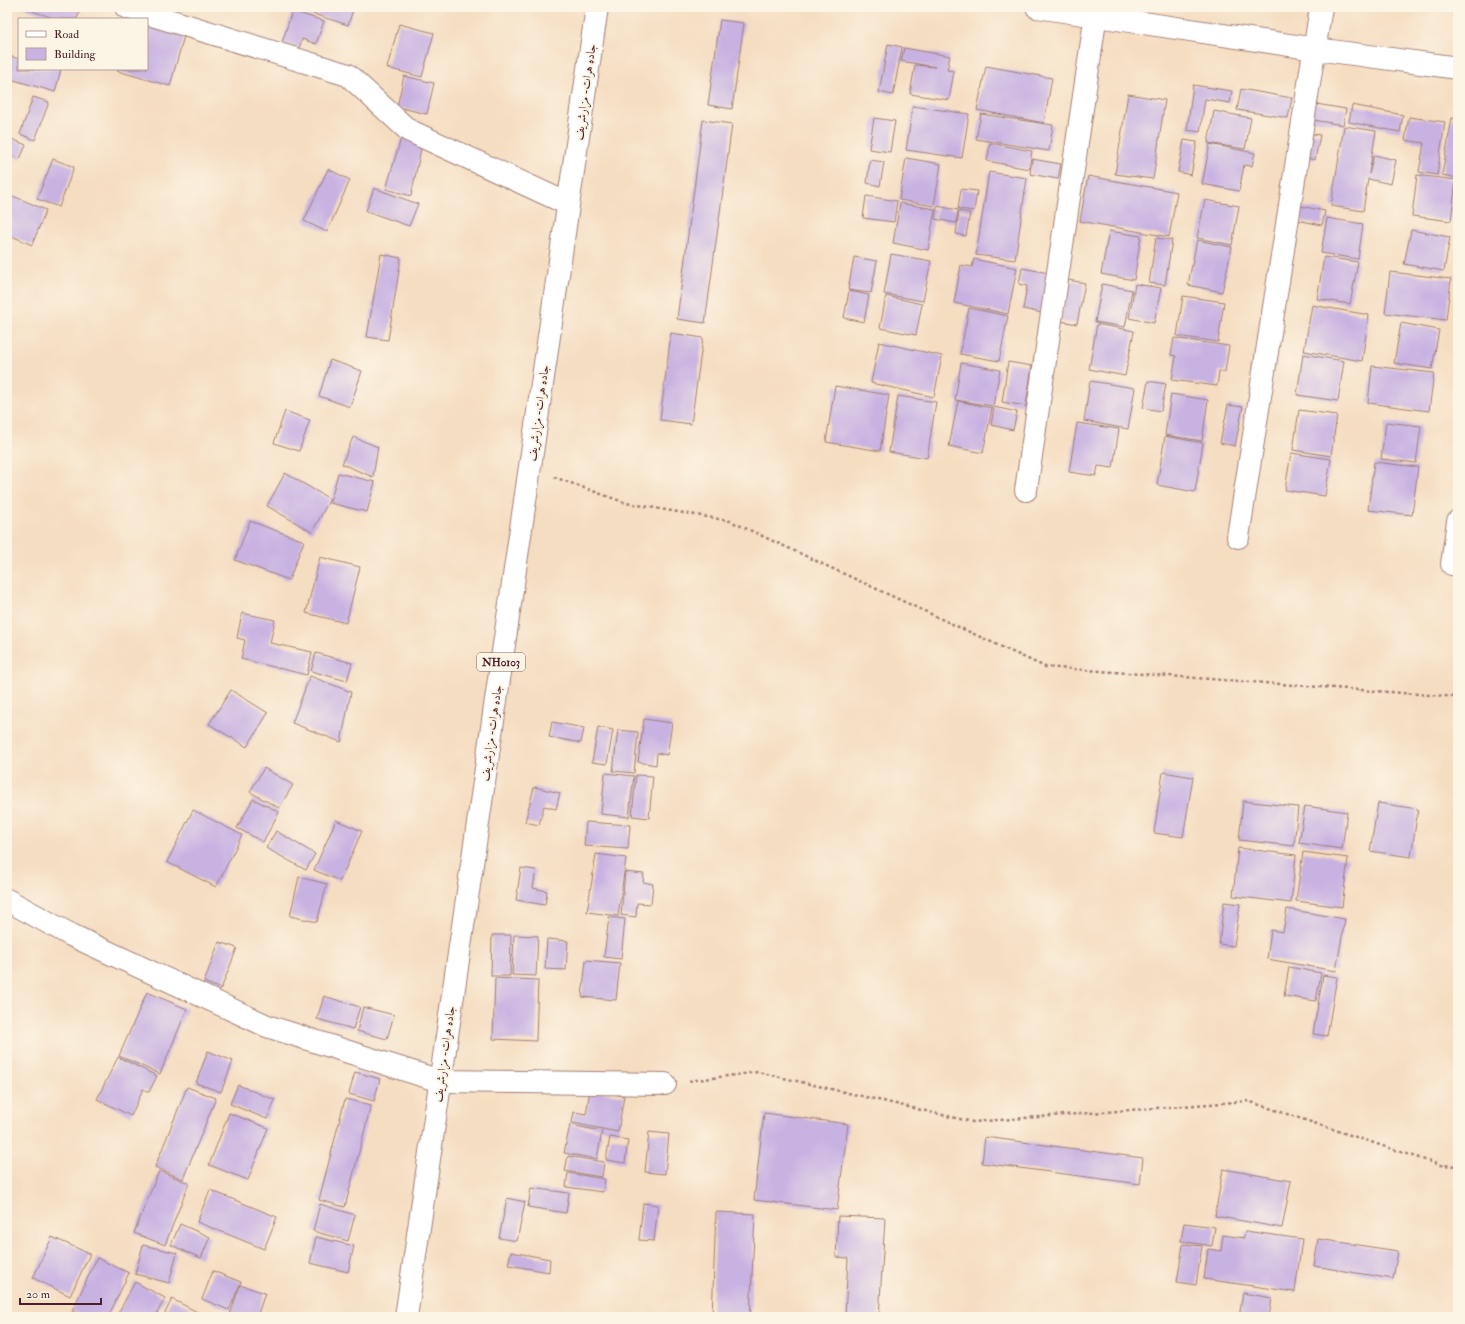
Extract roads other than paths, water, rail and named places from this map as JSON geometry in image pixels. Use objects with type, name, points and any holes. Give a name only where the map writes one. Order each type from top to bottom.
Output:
[{"type":"main road","points":[[126,7],[348,75],[408,130],[568,204]]},
{"type":"main road","name":"جاده هرات- مزارشریف","points":[[406,1317],[597,7]]},
{"type":"main road","points":[[1036,7],[1097,12],[1316,49],[1458,68]]},
{"type":"main road","points":[[1238,538],[1316,49],[1321,7]]},
{"type":"main road","points":[[1026,490],[1097,12]]},
{"type":"main road","points":[[1452,564],[1458,521]]},
{"type":"main road","points":[[7,900],[71,935],[267,1026],[440,1081],[664,1084]]}]
